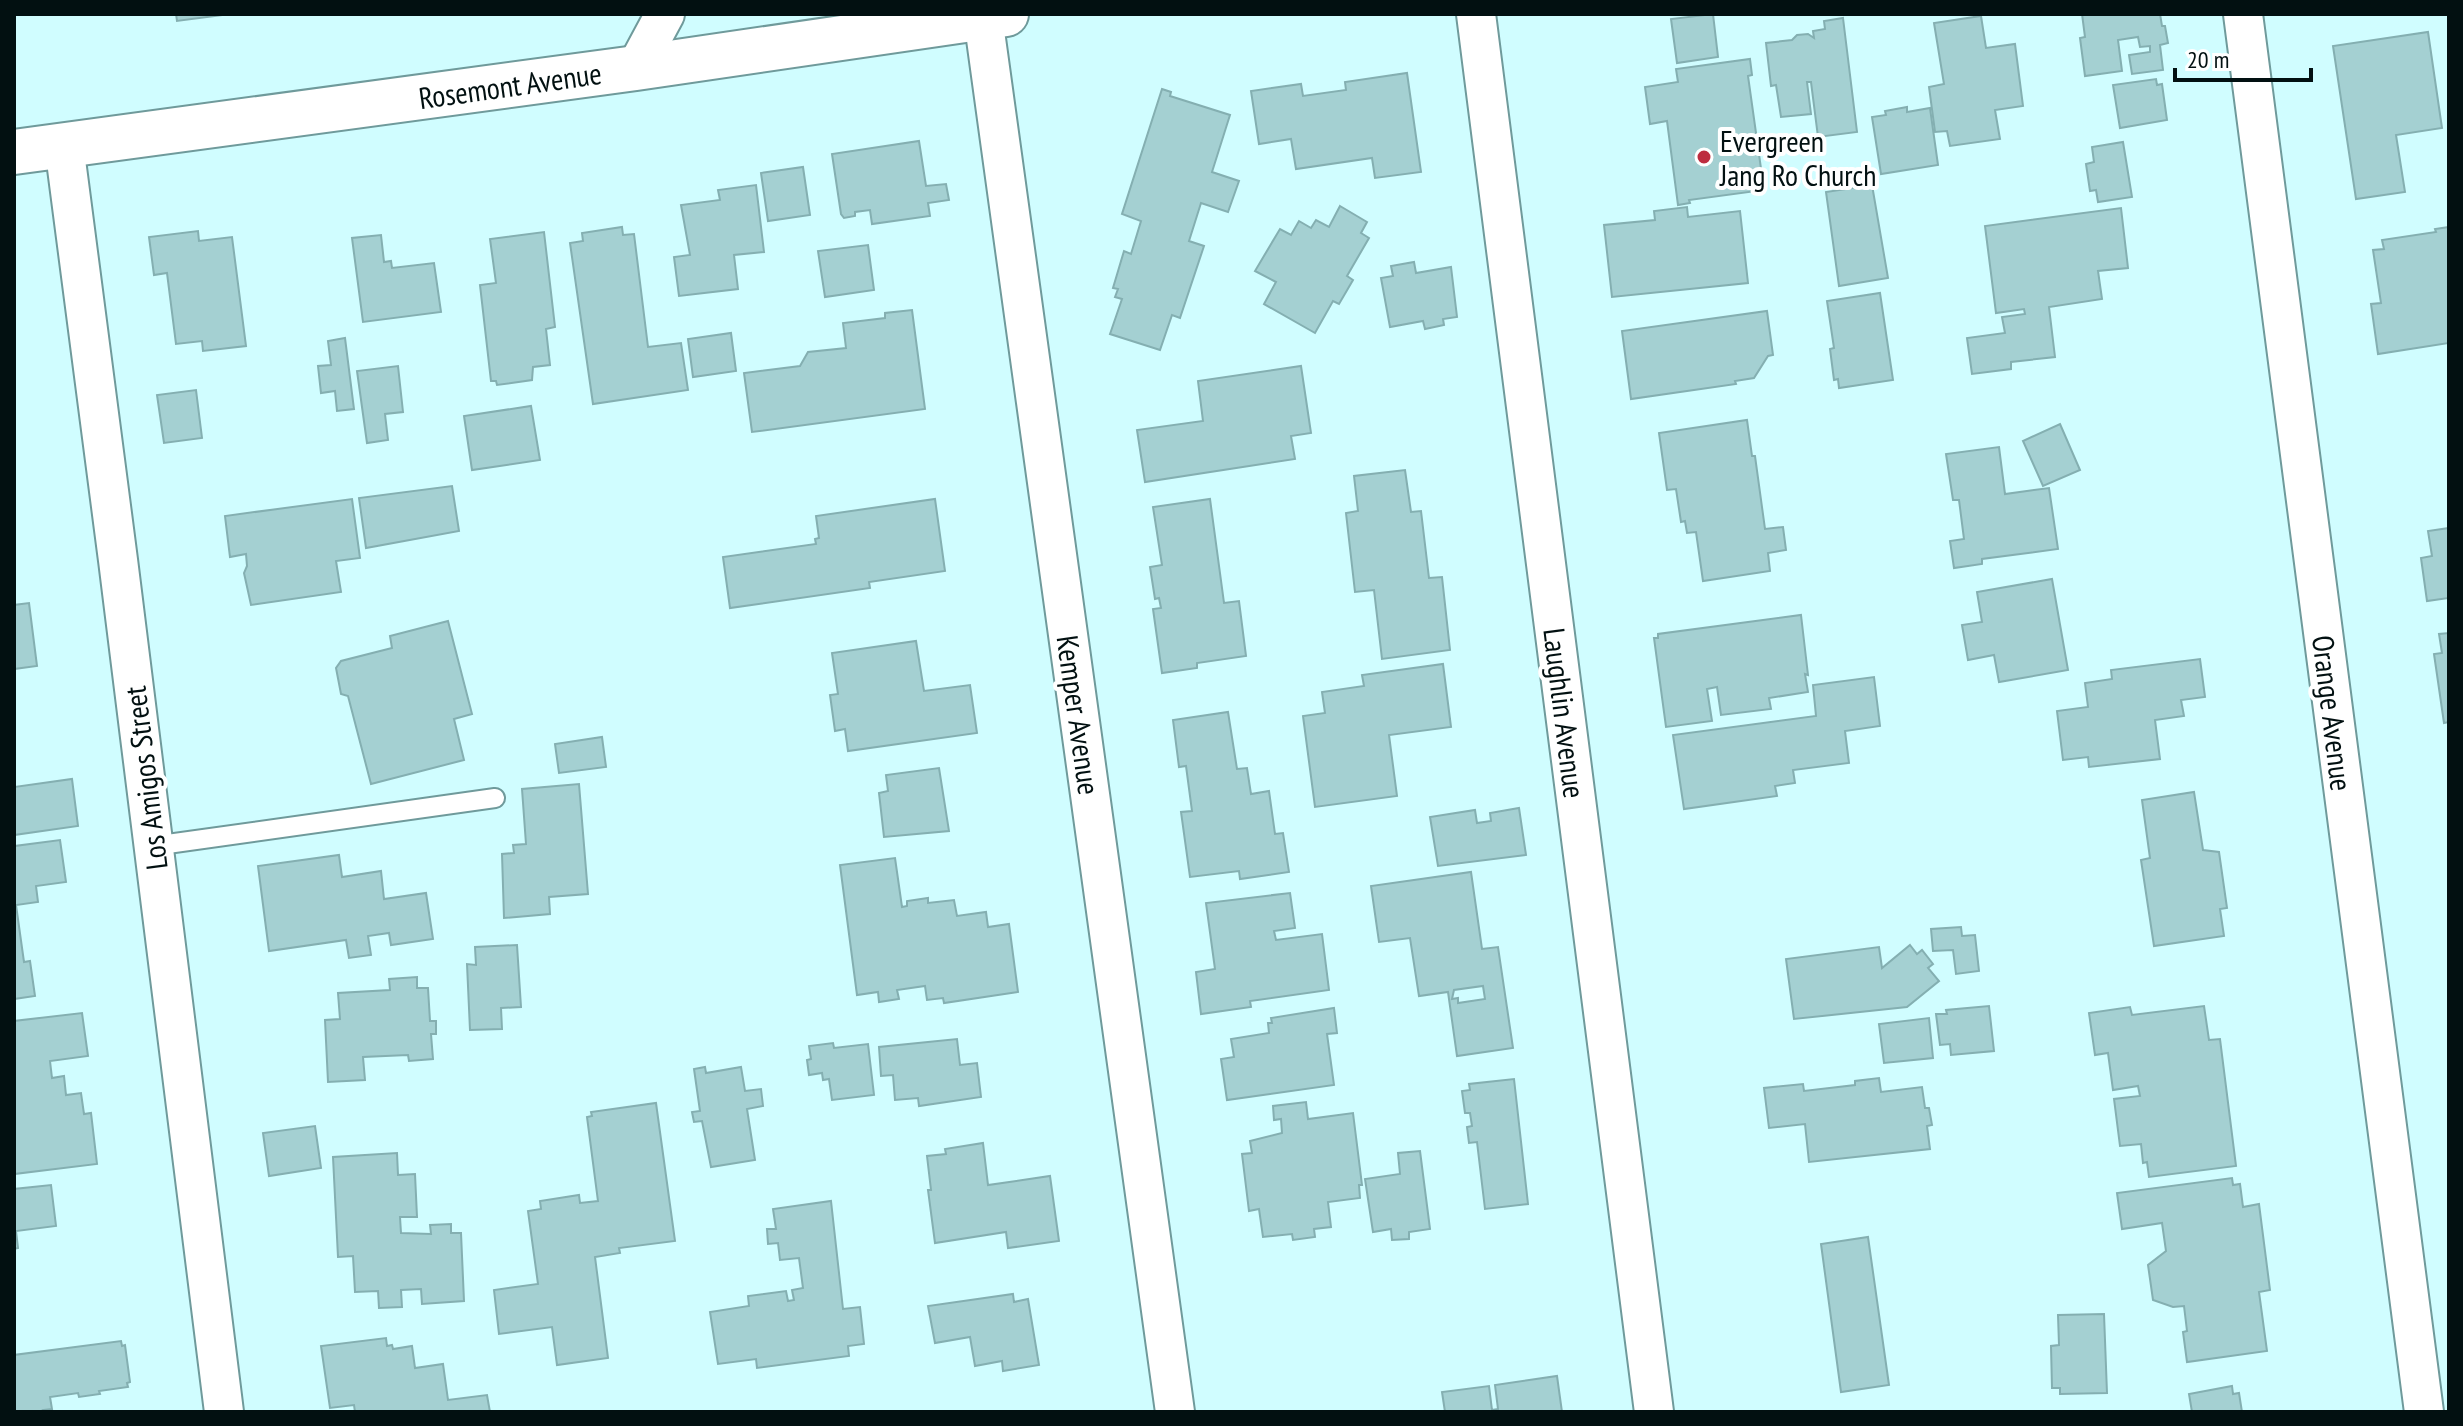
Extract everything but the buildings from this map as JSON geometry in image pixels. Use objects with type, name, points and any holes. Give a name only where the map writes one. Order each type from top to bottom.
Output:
[{"type":"street","points":[[636,68],[665,14]]},
{"type":"street","name":"Laughlin Avenue","points":[[1476,14],[1654,1412]]},
{"type":"street","name":"Orange Avenue","points":[[2243,14],[2424,1412]]},
{"type":"street","name":"Rosemont Avenue","points":[[14,152],[994,16]]},
{"type":"street","name":"Kemper Avenue","points":[[994,16],[1175,1412]]},
{"type":"street","name":"Los Amigos Street","points":[[64,145],[224,1412]]},
{"type":"lane","points":[[153,846],[495,798]]},
{"type":"place","name":"Evergreen Jang Ro Church","points":[[1704,157]]}]
